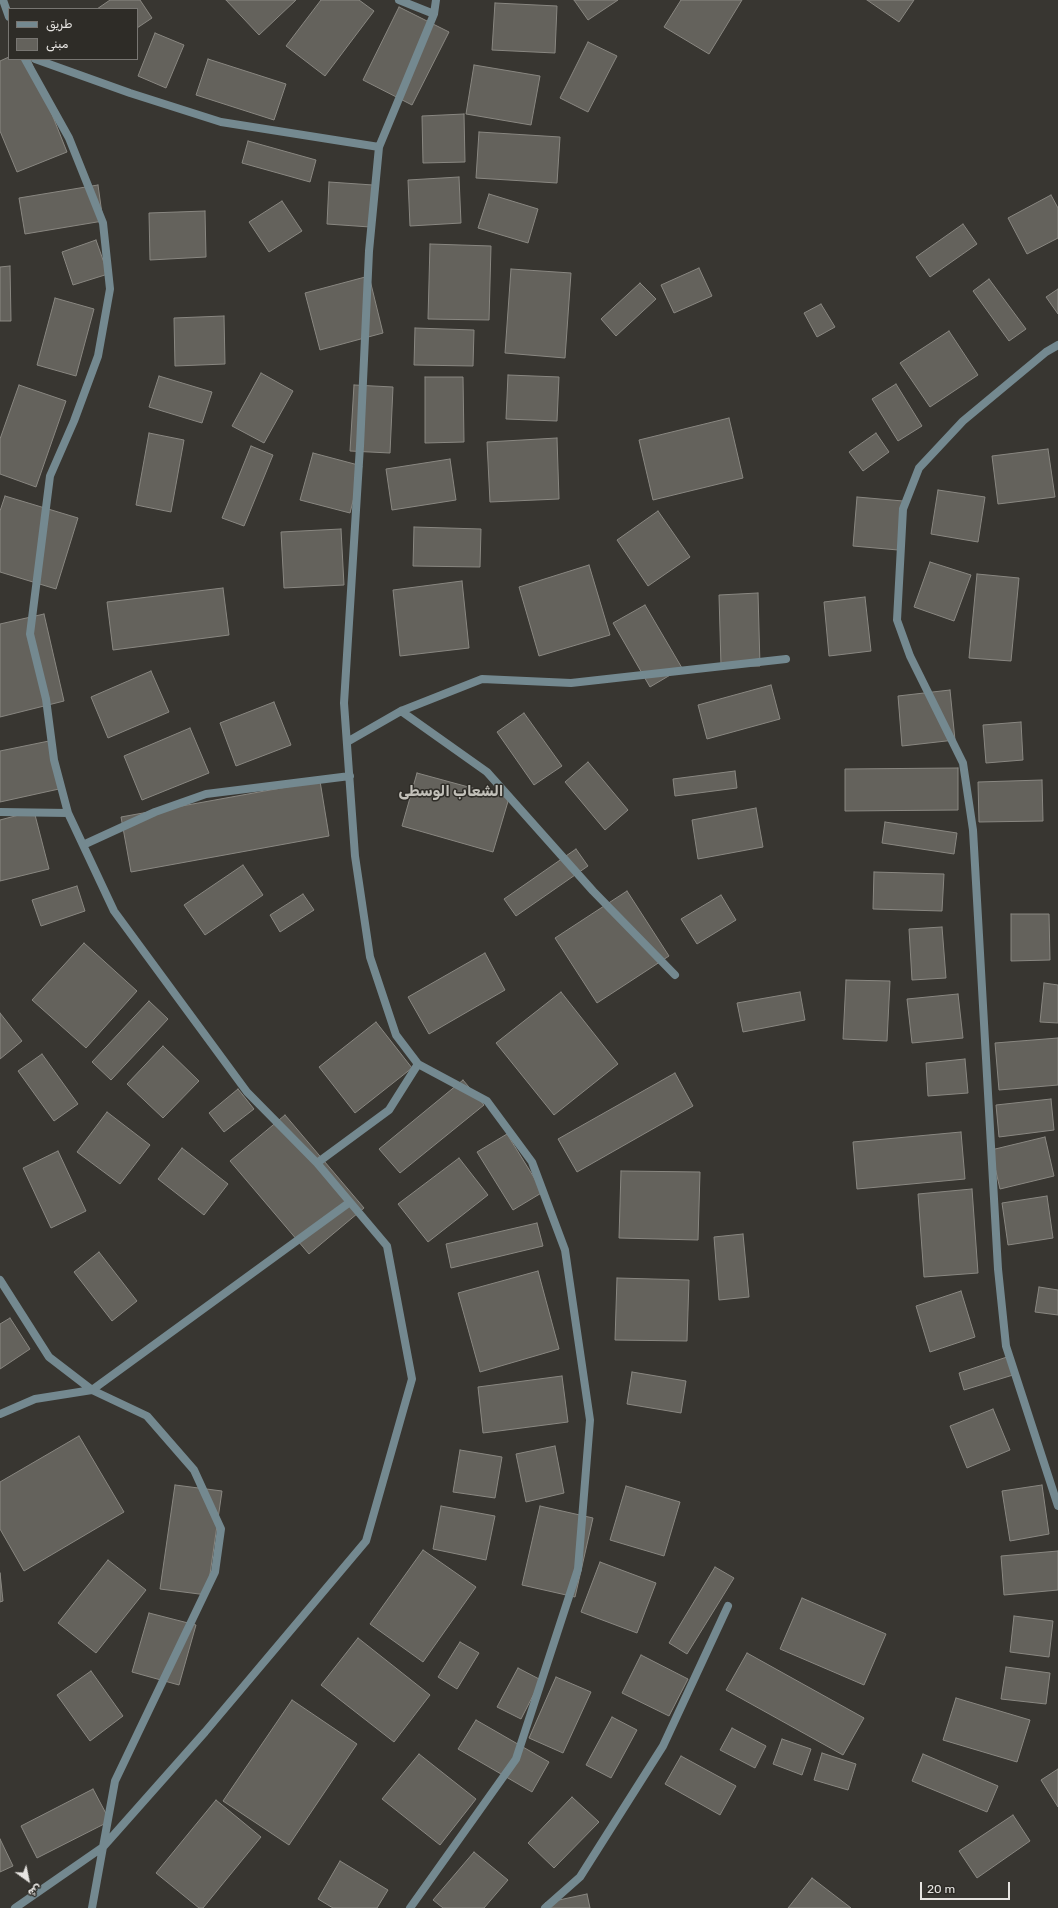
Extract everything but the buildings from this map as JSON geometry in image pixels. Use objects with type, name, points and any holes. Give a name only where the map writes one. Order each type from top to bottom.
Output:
[{"type":"street","points":[[3,0],[8,14]]},
{"type":"street","points":[[398,0],[434,14]]},
{"type":"street","points":[[410,1908],[516,1759],[578,1569],[590,1420],[565,1250],[532,1162],[487,1101],[418,1064],[396,1035],[370,957],[355,856],[344,703],[360,446],[369,251],[379,147],[434,14],[436,0]]},
{"type":"street","points":[[15,1908],[103,1847],[210,1726],[366,1542],[412,1379],[387,1246],[317,1163],[247,1092],[118,918],[68,813],[54,760],[46,699],[30,634],[50,476],[74,421],[98,356],[110,290],[103,223],[69,138],[26,60]]},
{"type":"street","points":[[39,60],[130,93],[221,122],[379,147]]},
{"type":"street","points":[[1058,345],[1021,372],[963,421],[919,468],[903,509],[897,620],[910,656],[963,763],[973,830],[998,1269],[1006,1346],[1058,1506]]},
{"type":"street","points":[[347,742],[401,711],[482,679],[571,683],[786,659]]},
{"type":"street","points":[[401,711],[487,772],[593,891],[675,975]]},
{"type":"street","points":[[83,845],[155,812],[206,794],[350,776]]},
{"type":"street","points":[[0,812],[68,813]]},
{"type":"street","points":[[317,1163],[388,1110],[418,1064]]},
{"type":"street","points":[[0,1414],[35,1399],[92,1390],[350,1202]]},
{"type":"street","points":[[0,1280],[49,1357],[92,1390],[147,1416],[194,1470],[221,1529],[215,1572],[115,1781],[92,1908]]},
{"type":"street","points":[[545,1908],[580,1877],[663,1746],[728,1606]]},
{"type":"district","name":"الشعاب الوسطى","points":[[451,792]]}]
